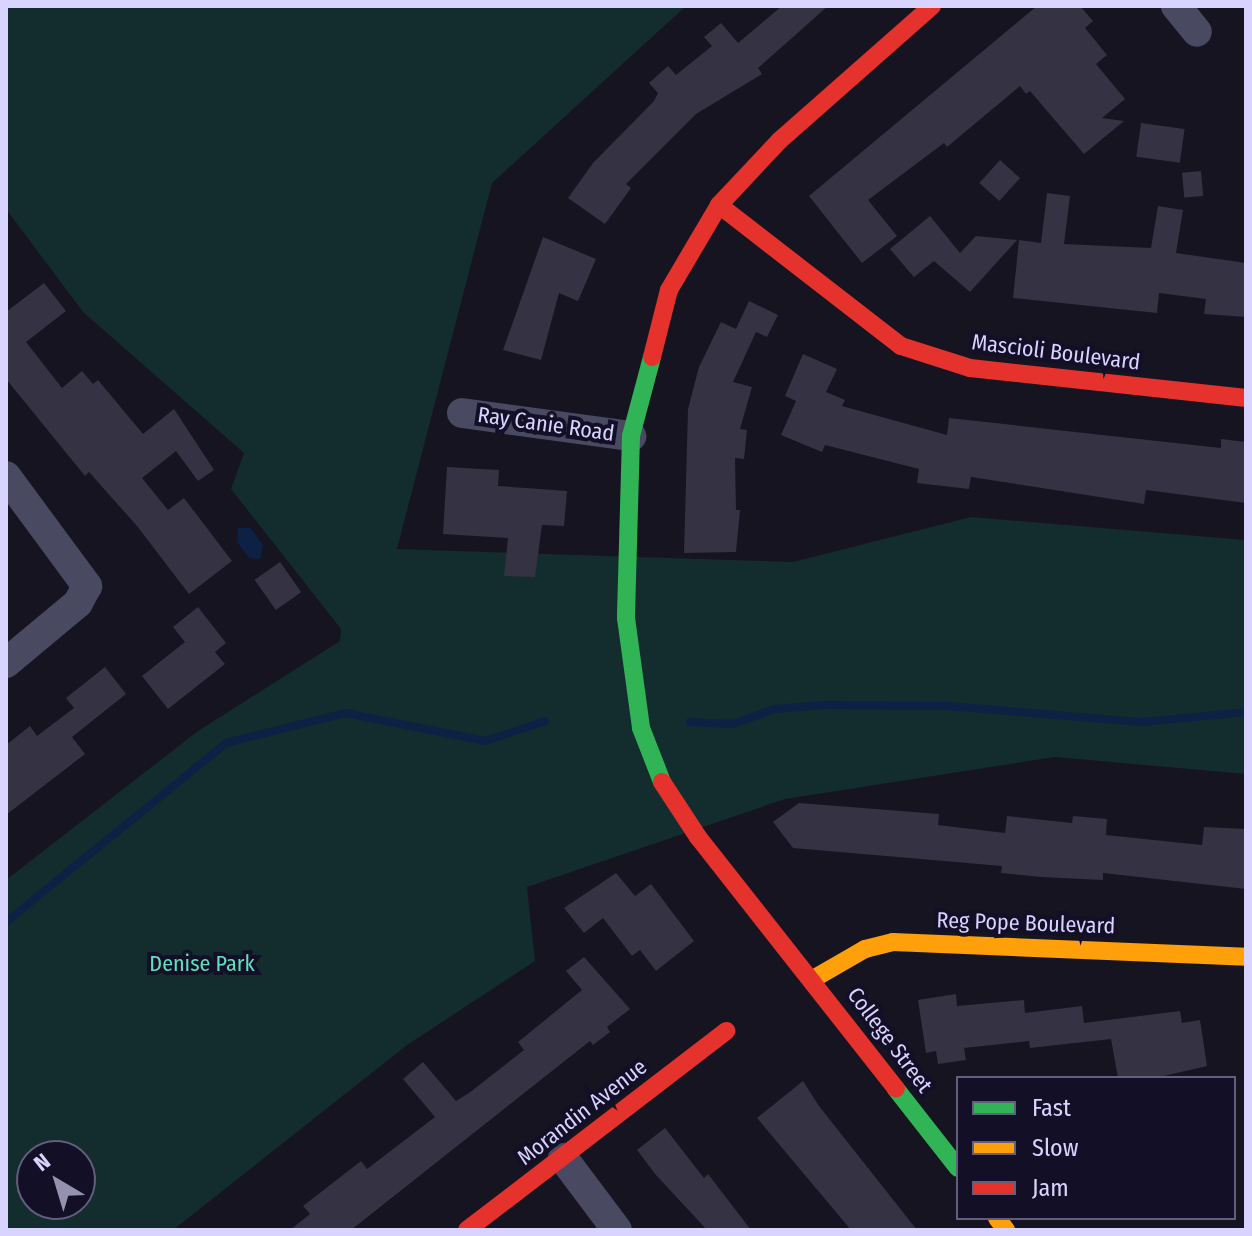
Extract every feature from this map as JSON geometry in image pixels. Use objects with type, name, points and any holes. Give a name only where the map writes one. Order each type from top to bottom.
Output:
[{"type":"street","name":"College Street","points":[[932,6],[779,141],[719,205],[669,290],[631,436],[626,618],[641,728],[661,781],[698,837],[813,979],[956,1165]]},
{"type":"street","points":[[1176,6],[1197,32]]},
{"type":"street","name":"Mascioli Boulevard","points":[[719,205],[901,346],[970,368],[1246,398]]},
{"type":"street","name":"Ray Canie Road","points":[[462,413],[631,436]]},
{"type":"street","points":[[6,476],[87,586],[78,603],[6,663]]},
{"type":"street","name":"Reg Pope Boulevard","points":[[813,979],[865,949],[893,942],[1246,957]]},
{"type":"street","name":"Morandin Avenue","points":[[467,1230],[726,1031]]},
{"type":"street","points":[[563,1158],[617,1230]]},
{"type":"green space","name":"Denise Park","points":[[6,6],[686,6],[492,183],[397,549],[793,562],[971,517],[1246,540],[1246,774],[1055,757],[785,799],[527,887],[535,961],[407,1045],[173,1230],[6,1230],[6,880],[198,731],[340,641],[341,629],[231,489],[244,453],[83,312],[6,209]]},
{"type":"water","points":[[238,528],[251,528],[263,545],[260,559],[249,558],[237,542]]},
{"type":"building","points":[[782,6],[828,6],[758,68],[762,74],[696,114],[626,184],[631,188],[605,224],[568,198],[593,163],[654,101],[658,93],[649,83],[668,66],[676,75],[712,46],[704,37],[721,23],[738,43]]},
{"type":"building","points":[[1037,6],[1080,6],[1093,21],[1085,28],[1107,55],[1096,64],[1125,99],[1102,118],[1124,121],[1084,154],[1030,91],[1026,94],[1020,86],[947,147],[944,143],[868,200],[897,236],[862,263],[809,196]]},
{"type":"building","points":[[1141,123],[1185,129],[1180,163],[1136,157]]},
{"type":"building","points":[[1000,160],[1020,178],[999,201],[979,183]]},
{"type":"building","points":[[1201,171],[1203,196],[1184,198],[1182,173]]},
{"type":"building","points":[[1047,193],[1070,196],[1064,244],[1151,248],[1158,206],[1183,210],[1176,253],[1246,263],[1246,317],[1204,314],[1206,299],[1159,293],[1157,313],[1013,298],[1019,240],[1041,243]]},
{"type":"building","points":[[930,216],[960,253],[976,236],[1017,240],[970,292],[934,261],[914,277],[890,249]]},
{"type":"building","points":[[543,237],[596,259],[578,301],[559,293],[541,360],[503,350]]},
{"type":"building","points":[[44,283],[66,311],[26,342],[62,388],[82,371],[93,384],[98,380],[143,434],[174,409],[214,470],[198,481],[176,451],[142,478],[168,510],[184,498],[232,561],[189,594],[137,526],[89,472],[85,476],[6,379],[6,312]]},
{"type":"building","points":[[749,301],[778,315],[767,337],[756,332],[733,382],[752,387],[740,429],[747,430],[744,459],[735,458],[736,510],[740,510],[736,552],[684,553],[688,409],[699,367],[721,322],[736,329]]},
{"type":"building","points":[[803,354],[837,369],[826,392],[845,400],[842,406],[947,435],[949,418],[1221,448],[1221,439],[1246,442],[1246,503],[1146,490],[1144,504],[971,477],[969,489],[917,483],[919,469],[825,445],[822,452],[781,435],[796,401],[785,396]]},
{"type":"building","points":[[447,467],[499,470],[498,486],[567,491],[564,526],[542,525],[535,577],[504,576],[508,538],[443,534]]},
{"type":"building","points":[[280,562],[301,592],[276,610],[255,580]]},
{"type":"building","points":[[198,607],[226,643],[215,652],[225,664],[168,709],[142,676],[185,642],[173,627]]},
{"type":"building","points":[[105,667],[126,694],[72,737],[85,754],[6,815],[6,745],[30,726],[37,736],[74,708],[66,698]]},
{"type":"building","points":[[799,803],[939,814],[938,825],[1005,833],[1007,816],[1072,823],[1073,816],[1107,819],[1106,835],[1202,845],[1204,827],[1246,829],[1246,889],[1103,873],[1103,880],[1041,877],[1001,873],[1002,866],[793,848],[773,822]]},
{"type":"building","points":[[616,873],[635,896],[651,884],[694,941],[656,971],[640,950],[632,956],[603,918],[584,933],[564,908]]},
{"type":"building","points":[[584,957],[630,1009],[607,1027],[610,1032],[593,1045],[590,1041],[351,1230],[290,1230],[310,1214],[303,1206],[361,1161],[367,1169],[435,1117],[403,1079],[423,1062],[456,1101],[469,1093],[524,1050],[518,1042],[582,990],[566,971]]},
{"type":"building","points":[[956,994],[957,1006],[1024,1000],[1025,1013],[1082,1006],[1084,1023],[1180,1011],[1182,1023],[1200,1020],[1207,1066],[1164,1076],[1118,1076],[1111,1039],[1030,1048],[1029,1041],[964,1048],[966,1060],[938,1064],[936,1051],[926,1053],[918,1000]]},
{"type":"building","points":[[803,1081],[819,1106],[917,1230],[851,1230],[757,1118]]},
{"type":"building","points":[[665,1128],[704,1178],[708,1174],[751,1230],[707,1230],[656,1175],[637,1150]]},
{"type":"waterway","points":[[690,722],[733,724],[775,709],[824,705],[947,706],[1143,722],[1246,712]]},
{"type":"waterway","points":[[6,922],[226,743],[345,713],[485,741],[545,721]]},
{"type":"traffic: fast","points":[[652,357],[631,436],[626,618],[641,728],[662,782]]},
{"type":"traffic: fast","points":[[896,1089],[956,1165]]},
{"type":"traffic: slow","points":[[813,979],[865,949],[893,942],[1246,957]]},
{"type":"traffic: slow","points":[[998,1220],[1006,1230]]},
{"type":"traffic: jam","points":[[652,357],[669,290],[719,205],[779,141],[932,6]]},
{"type":"traffic: jam","points":[[719,205],[901,346],[970,368],[1246,398]]},
{"type":"traffic: jam","points":[[662,782],[698,837],[896,1089]]},
{"type":"traffic: jam","points":[[467,1230],[726,1031]]}]
